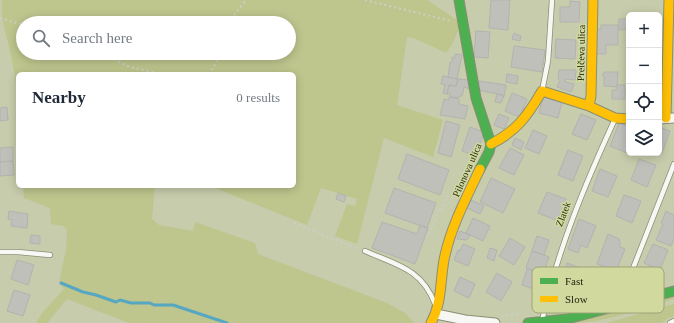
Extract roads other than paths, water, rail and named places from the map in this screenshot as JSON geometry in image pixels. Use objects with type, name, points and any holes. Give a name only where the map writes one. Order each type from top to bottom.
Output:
[{"type":"street","name":"Pilonova ulica","points":[[431,323],[436,314],[444,260],[451,238],[469,192],[489,152],[491,144],[476,98],[459,0]]},
{"type":"street","name":"Prelčeva ulica","points":[[589,106],[591,96],[592,0]]},
{"type":"street","points":[[666,118],[669,0]]},
{"type":"street","points":[[491,144],[500,140],[521,124],[542,91],[589,106],[615,118],[626,119]]},
{"type":"street","points":[[664,294],[674,291]]},
{"type":"street","points":[[528,323],[542,323],[591,313]]},
{"type":"street","points":[[436,314],[482,323],[495,323]]},
{"type":"lane","points":[[542,91],[548,61],[552,0]]},
{"type":"lane","name":"Zlatek","points":[[556,267],[564,241],[589,175],[615,118]]},
{"type":"lane","points":[[633,267],[674,164]]},
{"type":"lane","points":[[365,251],[412,272],[420,278],[432,297],[436,314]]},
{"type":"lane","points":[[0,252],[50,255]]},
{"type":"lane","name":"Zlatek","points":[[542,323],[544,313]]},
{"type":"lane","points":[[670,323],[674,321]]},
{"type":"waterway","points":[[61,283],[83,292],[116,302],[120,300],[131,303],[173,305],[227,323]]}]
